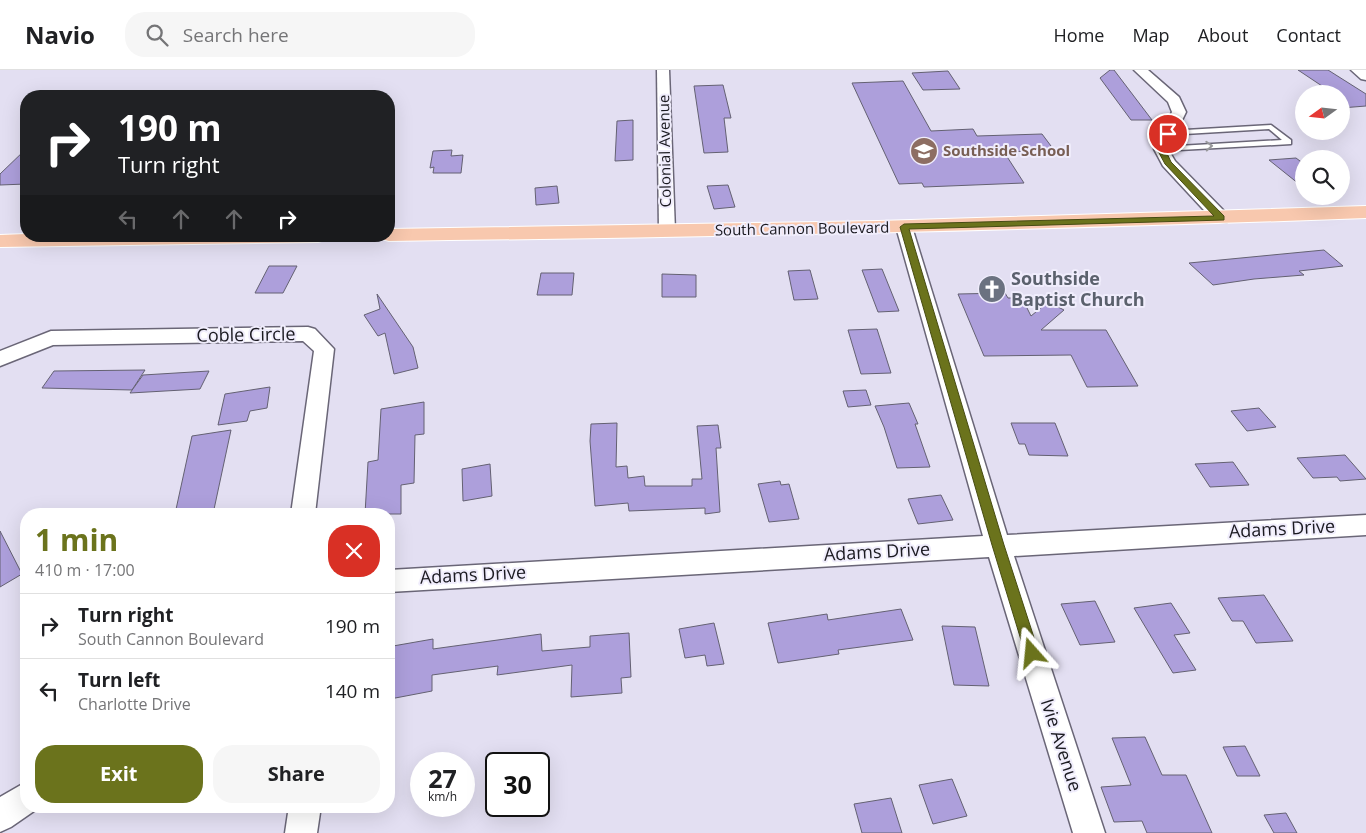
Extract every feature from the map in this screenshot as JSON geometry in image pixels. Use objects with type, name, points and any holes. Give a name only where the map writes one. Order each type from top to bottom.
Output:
[{"type":"highway","name":"South Cannon Boulevard","points":[[395,235],[904,227],[1366,212]]},
{"type":"highway","points":[[0,241],[20,241]]},
{"type":"street","name":"Colonial Avenue","points":[[664,70],[667,231]]},
{"type":"street","points":[[1140,70],[1174,100],[1179,112],[1161,149],[1168,163],[1221,218]]},
{"type":"street","points":[[1357,70],[1366,76]]},
{"type":"street","name":"Ivie Avenue","points":[[904,227],[998,545],[1089,833]]},
{"type":"street","name":"Coble Circle","points":[[0,359],[51,338],[308,334],[324,349],[304,508]]},
{"type":"street","name":"Adams Drive","points":[[395,581],[1366,525]]},
{"type":"street","points":[[0,816],[20,802]]},
{"type":"street","points":[[302,833],[304,813]]},
{"type":"lane","points":[[1161,149],[1288,142],[1270,127],[1168,134]]},
{"type":"building","points":[[1110,70],[1114,70],[1152,120],[1131,120],[1100,78]]},
{"type":"building","points":[[1298,70],[1328,70],[1366,94],[1366,106],[1350,107],[1350,85],[1320,85]]},
{"type":"building","points":[[948,71],[960,89],[923,90],[912,73]]},
{"type":"building","points":[[903,81],[931,131],[973,129],[977,136],[1042,134],[1054,150],[1004,152],[1024,183],[924,187],[922,183],[899,184],[852,83]]},
{"type":"building","points":[[723,85],[731,118],[724,118],[728,152],[704,153],[694,86]]},
{"type":"building","points":[[633,120],[633,160],[615,161],[617,121]]},
{"type":"building","points":[[452,150],[451,156],[463,155],[461,173],[433,173],[434,167],[430,168],[433,151]]},
{"type":"building","points":[[20,155],[20,184],[0,185],[0,174]]},
{"type":"building","points":[[1295,158],[1295,181],[1269,160]]},
{"type":"building","points":[[728,185],[735,207],[714,209],[707,186]]},
{"type":"building","points":[[557,186],[559,203],[536,205],[535,188]]},
{"type":"building","points":[[1324,250],[1343,266],[1299,271],[1304,275],[1213,285],[1189,263]]},
{"type":"building","points":[[269,266],[297,266],[283,293],[255,293]]},
{"type":"building","points":[[882,269],[899,311],[878,312],[862,270]]},
{"type":"building","points":[[810,270],[818,299],[794,300],[788,271]]},
{"type":"building","points":[[541,273],[574,273],[572,295],[537,295]]},
{"type":"building","points":[[662,274],[696,275],[696,297],[662,297]]},
{"type":"building","points":[[1005,293],[1008,298],[1022,298],[1031,316],[1048,302],[1064,310],[1041,330],[1106,330],[1138,386],[1087,387],[1071,355],[984,356],[958,294]]},
{"type":"building","points":[[377,294],[413,347],[418,368],[394,374],[385,333],[378,336],[364,315],[380,309]]},
{"type":"building","points":[[877,329],[891,373],[861,374],[848,330]]},
{"type":"building","points":[[145,370],[132,390],[42,388],[54,371]]},
{"type":"building","points":[[209,371],[200,389],[130,393],[143,375]]},
{"type":"building","points":[[270,387],[267,408],[250,411],[247,421],[218,425],[225,394]]},
{"type":"building","points":[[866,390],[871,405],[848,407],[843,391]]},
{"type":"building","points":[[424,402],[424,434],[415,435],[414,483],[401,485],[401,514],[395,514],[395,508],[365,508],[368,462],[378,460],[381,409]]},
{"type":"building","points":[[909,403],[918,424],[915,424],[930,467],[897,468],[875,406]]},
{"type":"building","points":[[1259,408],[1276,427],[1247,431],[1231,411]]},
{"type":"building","points":[[617,423],[616,467],[627,466],[628,478],[644,476],[645,486],[692,486],[692,479],[702,479],[697,426],[718,425],[721,448],[716,448],[720,512],[705,514],[705,508],[629,511],[628,503],[595,506],[590,441],[591,424]]},
{"type":"building","points":[[1011,423],[1055,423],[1068,456],[1029,455],[1025,444],[1019,444]]},
{"type":"building","points":[[231,430],[214,508],[176,508],[192,436]]},
{"type":"building","points":[[1345,455],[1366,479],[1340,481],[1337,477],[1313,478],[1297,458]]},
{"type":"building","points":[[1233,462],[1249,485],[1210,487],[1195,464]]},
{"type":"building","points":[[490,464],[492,496],[463,501],[462,469]]},
{"type":"building","points":[[780,481],[781,485],[789,484],[799,519],[769,522],[758,484]]},
{"type":"building","points":[[941,495],[953,520],[918,524],[908,499]]},
{"type":"building","points":[[0,531],[20,570],[20,575],[0,587]]},
{"type":"building","points":[[1264,595],[1293,641],[1256,643],[1243,621],[1232,621],[1218,598]]},
{"type":"building","points":[[1095,601],[1115,642],[1080,645],[1061,604]]},
{"type":"building","points":[[1171,603],[1190,633],[1174,635],[1196,670],[1173,673],[1134,608]]},
{"type":"building","points":[[901,609],[913,640],[838,650],[839,654],[778,663],[768,623],[827,614],[828,620]]},
{"type":"building","points":[[714,623],[724,664],[707,666],[705,655],[685,658],[679,629]]},
{"type":"building","points":[[942,626],[975,627],[989,686],[954,685]]},
{"type":"building","points":[[629,633],[631,677],[621,678],[622,693],[571,697],[572,665],[497,675],[498,666],[432,675],[432,691],[395,698],[395,646],[433,639],[433,649],[541,634],[542,651],[590,647],[590,636]]},
{"type":"building","points":[[1145,737],[1162,775],[1186,775],[1212,833],[1147,833],[1142,821],[1114,822],[1101,787],[1131,785],[1112,738]]},
{"type":"building","points":[[1245,746],[1260,776],[1237,776],[1223,747]]},
{"type":"building","points":[[952,779],[967,816],[933,824],[919,785]]},
{"type":"building","points":[[891,798],[902,833],[862,833],[854,804]]},
{"type":"building","points":[[1286,813],[1297,833],[1274,833],[1264,815]]},
{"type":"place","name":"Southside School","points":[[924,151]]},
{"type":"place","name":"Southside Baptist Church","points":[[992,289]]},
{"type":"route","points":[[1032,653],[904,227],[1221,218],[1168,163],[1161,149],[1168,134]]}]
